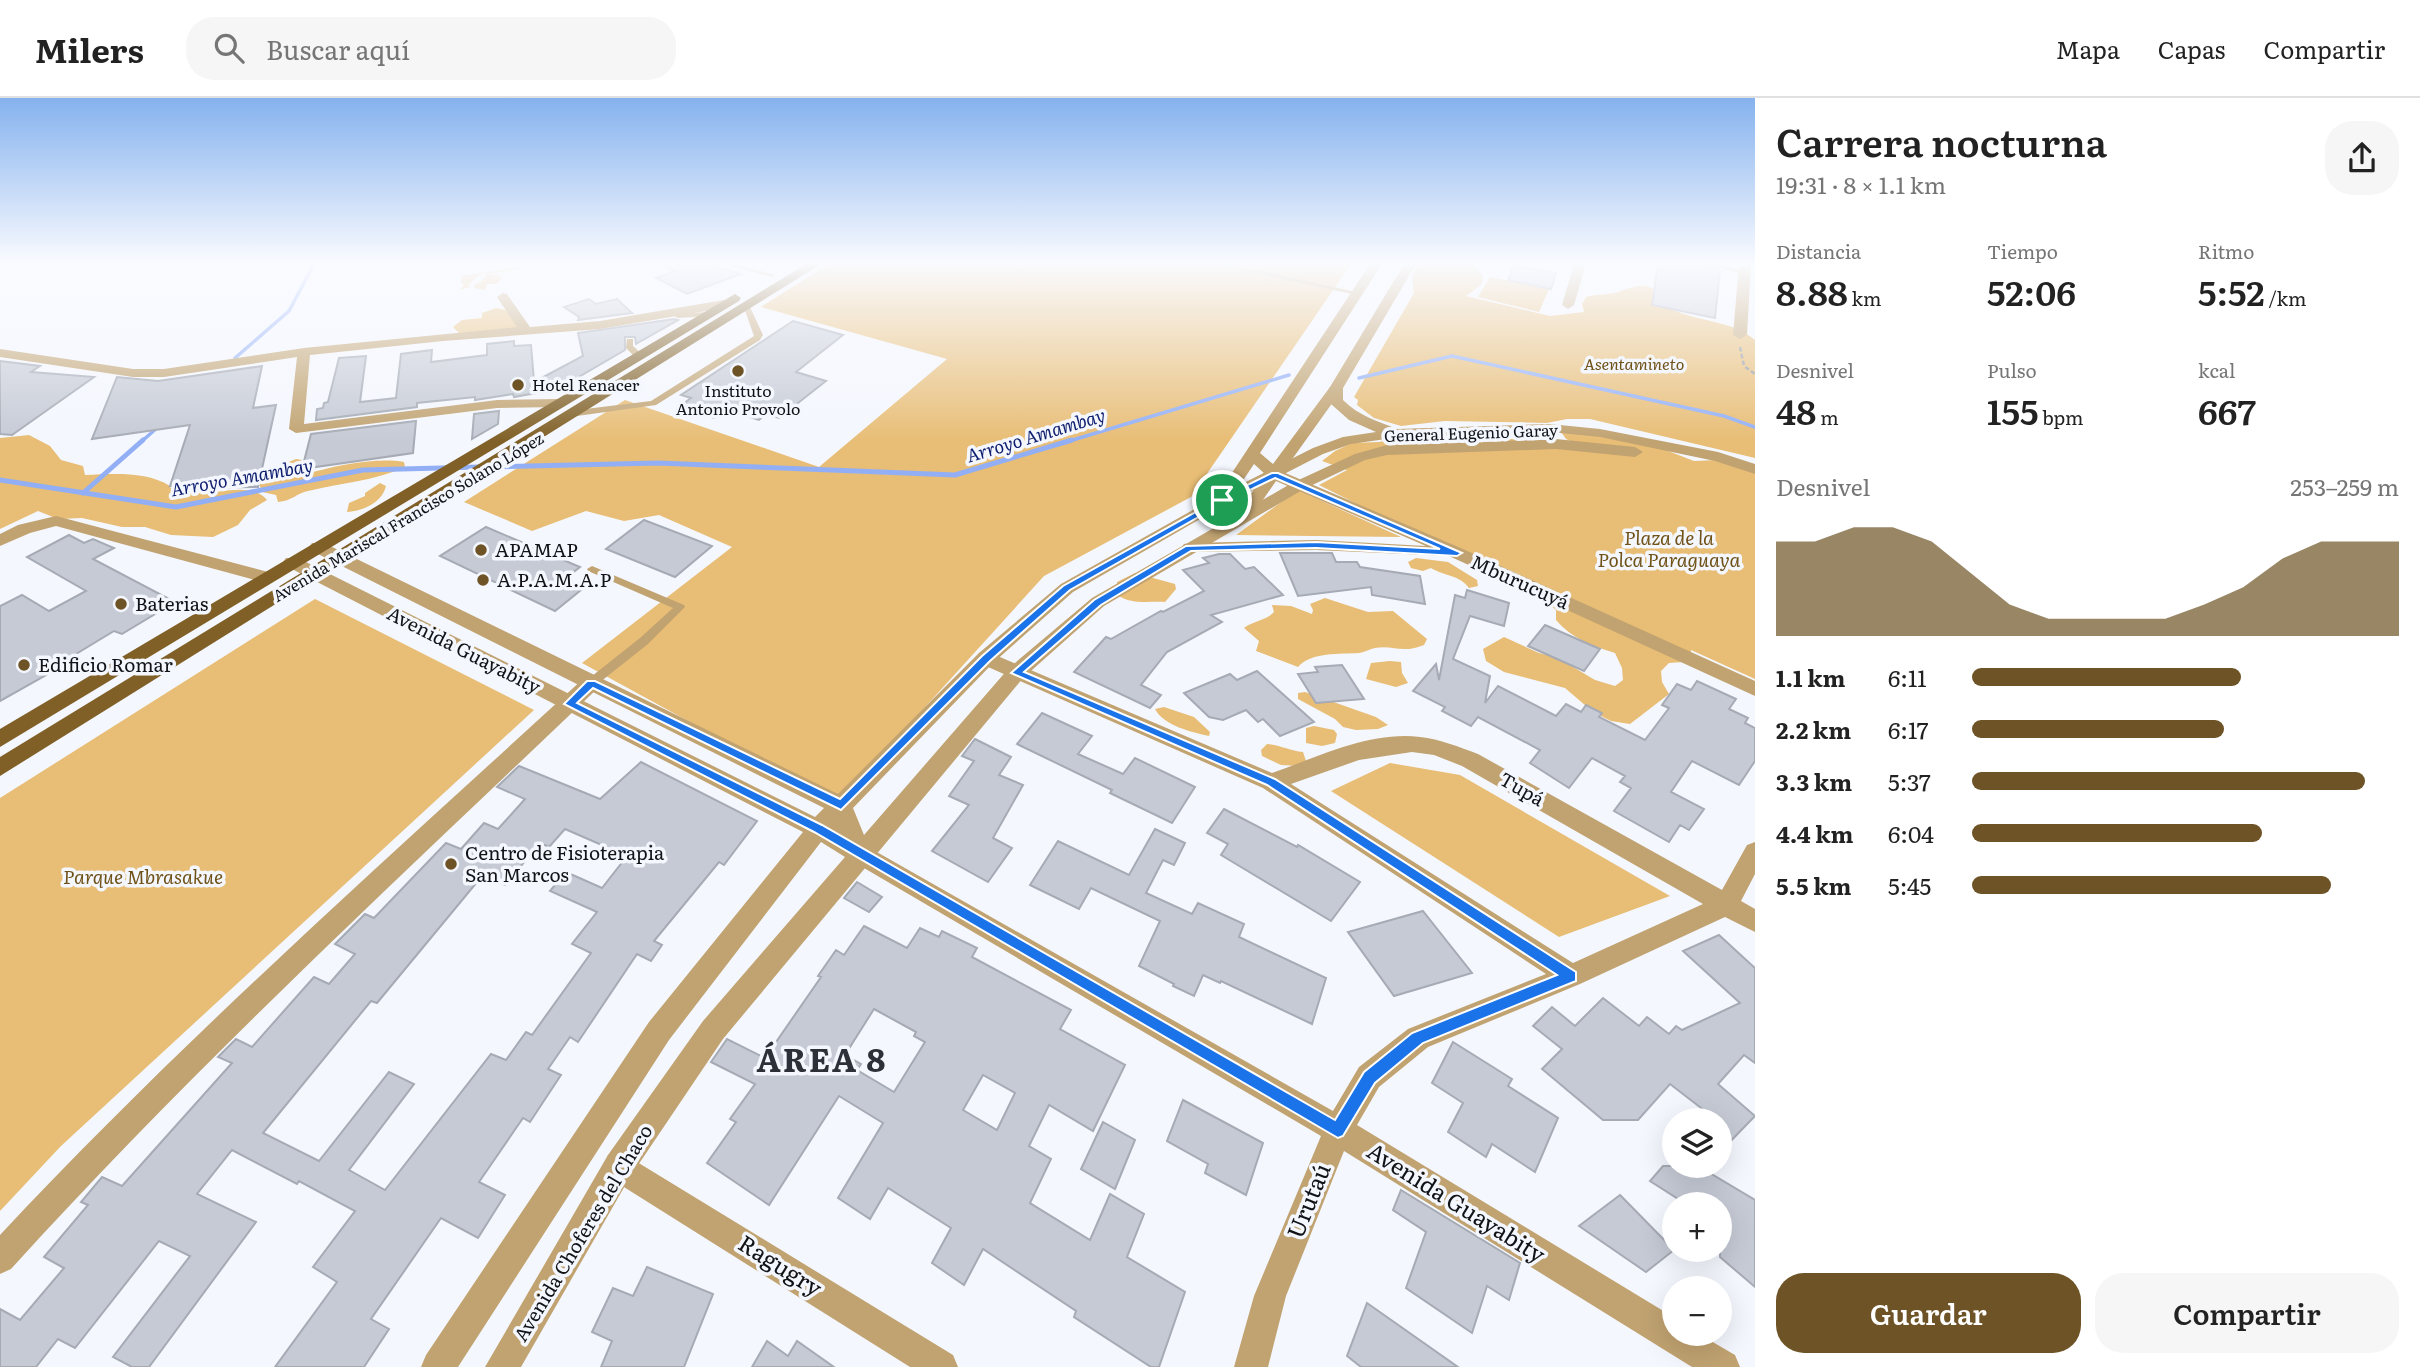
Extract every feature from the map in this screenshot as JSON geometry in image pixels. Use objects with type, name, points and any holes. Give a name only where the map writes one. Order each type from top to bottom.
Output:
[{"type":"main road","name":"Avenida Mariscal Francisco Solano López","points":[[0,738],[693,323]]},
{"type":"main road","name":"Avenida Mariscal Francisco Solano López","points":[[0,768],[720,323]]},
{"type":"street","points":[[521,323],[527,332]]},
{"type":"street","points":[[0,353],[147,374],[304,352],[605,323]]},
{"type":"street","name":"Avenida Choferes del Chaco","points":[[502,1367],[620,1166],[713,1030],[1016,673],[1098,602],[1243,516],[1275,475],[1323,382],[1345,323]]},
{"type":"street","name":"Avenida Choferes del Chaco","points":[[1222,500],[1251,453],[1323,382],[1366,323]]},
{"type":"street","points":[[1740,335],[1741,323]]},
{"type":"street","points":[[304,352],[296,429],[497,404],[559,403]]},
{"type":"street","points":[[1323,382],[1346,412],[1375,427],[1400,433]]},
{"type":"street","name":"General Eugenio Garay","points":[[1275,475],[1318,451],[1348,440],[1400,433],[1550,428],[1600,433],[1718,457],[1755,469]]},
{"type":"street","name":"General Eugenio Garay","points":[[1243,516],[1360,457],[1387,450],[1556,444],[1630,451],[1704,468],[1755,484]]},
{"type":"street","name":"Mburucuyá","points":[[1251,453],[1275,475],[1298,486],[1457,553],[1755,689]]},
{"type":"street","name":"Avenida Choferes del Chaco","points":[[438,1367],[659,1031],[818,829],[986,658],[1067,588],[1222,500],[1275,475]]},
{"type":"street","points":[[0,541],[24,529],[56,521],[267,577]]},
{"type":"street","points":[[1189,548],[1316,545],[1457,553]]},
{"type":"street","name":"Avenida Guayabity","points":[[318,547],[841,806]]},
{"type":"street","name":"Avenida Guayabity","points":[[292,562],[818,829],[1338,1130],[1723,1367]]},
{"type":"street","points":[[986,658],[1271,782],[1571,976]]},
{"type":"street","points":[[0,1258],[103,1146],[372,885],[591,683]]},
{"type":"street","name":"Tupá","points":[[1271,782],[1378,747],[1414,744],[1441,749],[1470,760],[1755,920]]},
{"type":"street","points":[[841,806],[860,854]]},
{"type":"street","points":[[1726,905],[1755,852]]},
{"type":"street","name":"Urutaú","points":[[1251,1367],[1270,1296],[1338,1130],[1370,1077],[1418,1038],[1571,976],[1726,905]]},
{"type":"street","name":"Ragugry","points":[[620,1166],[941,1367]]},
{"type":"lane","points":[[577,413],[653,403],[757,338],[759,335],[754,323]]},
{"type":"lane","points":[[630,341],[629,346],[639,356]]},
{"type":"lane","points":[[591,683],[644,641],[680,607],[592,569]]},
{"type":"path","points":[[1740,335],[1744,366],[1755,374]]},
{"type":"green space","points":[[458,323],[520,323],[521,326],[508,330],[459,333],[453,327]]},
{"type":"green space","points":[[819,323],[1310,323],[1191,497],[1044,576],[838,803],[582,663],[732,547],[659,515],[624,521],[586,511],[532,531],[464,502],[625,400],[819,467],[947,359]]},
{"type":"green space","name":"Asentamineto","points":[[1397,323],[1721,323],[1755,340],[1755,458],[1590,419],[1567,419],[1547,423],[1445,421],[1401,426],[1374,418],[1357,405],[1358,400],[1354,397]]},
{"type":"green space","name":"Plaza de la Polca Paraguaya","points":[[1566,427],[1663,449],[1694,461],[1718,460],[1755,467],[1755,679],[1691,650],[1691,654],[1683,662],[1669,663],[1661,671],[1662,682],[1669,694],[1630,724],[1611,721],[1593,712],[1565,688],[1504,672],[1486,661],[1483,649],[1504,637],[1539,653],[1558,658],[1595,680],[1615,686],[1623,680],[1622,668],[1615,653],[1568,632],[1556,620],[1556,610],[1522,581],[1519,574],[1379,515],[1319,485],[1347,470],[1322,461],[1352,443],[1379,442],[1400,437],[1476,435],[1520,440],[1536,449],[1578,445],[1566,439],[1561,432]]},
{"type":"green space","points":[[29,435],[50,446],[61,460],[83,466],[85,475],[140,476],[161,481],[170,486],[172,491],[186,493],[253,491],[267,500],[250,510],[238,525],[213,537],[171,535],[145,527],[122,527],[82,518],[58,519],[38,511],[0,529],[0,438]]},
{"type":"green space","points":[[296,459],[302,460],[299,468],[306,474],[369,461],[404,462],[405,467],[369,479],[304,492],[278,502],[276,495],[262,492],[259,483],[270,474],[269,470]]},
{"type":"green space","points":[[380,483],[386,486],[376,501],[365,508],[347,512],[349,503],[365,496],[365,493]]},
{"type":"green space","points":[[1298,490],[1401,537],[1236,535]]},
{"type":"green space","points":[[1416,558],[1448,562],[1477,580],[1478,586],[1469,588],[1456,578],[1431,568],[1423,571],[1411,568],[1408,562]]},
{"type":"green space","points":[[1135,573],[1175,584],[1176,589],[1165,602],[1135,601],[1117,595],[1117,582]]},
{"type":"green space","points":[[1325,598],[1368,612],[1393,611],[1427,639],[1424,645],[1409,649],[1382,647],[1359,653],[1318,656],[1298,667],[1256,651],[1259,641],[1244,628],[1271,615],[1274,612],[1272,605],[1291,606],[1312,614],[1310,604]]},
{"type":"green space","name":"Parque Mbrasakue","points":[[315,599],[534,710],[61,1146],[0,1211],[0,798]]},
{"type":"green space","points":[[1401,662],[1402,673],[1408,683],[1396,687],[1366,679],[1371,663]]},
{"type":"green space","points":[[1305,692],[1376,717],[1388,725],[1378,729],[1356,730],[1343,727],[1335,719],[1298,699],[1298,693]]},
{"type":"green space","points":[[1164,707],[1194,717],[1210,732],[1209,736],[1165,720],[1155,709]]},
{"type":"green space","points":[[1314,726],[1334,730],[1337,734],[1335,743],[1322,746],[1306,743],[1306,728]]},
{"type":"green space","points":[[1267,744],[1303,752],[1306,761],[1300,766],[1281,765],[1262,756],[1261,750]]},
{"type":"green space","points":[[1390,763],[1460,775],[1670,896],[1559,937],[1331,791]]},
{"type":"building","points":[[645,323],[672,323],[636,344],[635,337],[625,337],[625,350],[558,389],[514,397],[513,394],[475,400],[475,397],[417,403],[417,407],[316,420],[317,409],[323,408],[324,403],[328,402],[339,358],[366,356],[360,402],[396,398],[401,354],[432,350],[431,362],[487,355],[487,344],[514,341],[514,346],[531,345],[534,382],[583,356],[578,333]]},
{"type":"building","points":[[790,323],[801,323],[843,335],[796,372],[826,381],[779,418],[766,414],[759,420],[726,410],[714,418],[679,407],[691,398],[681,395]]},
{"type":"building","points":[[0,361],[40,366],[31,372],[94,377],[12,435],[0,434]]},
{"type":"building","points":[[262,366],[253,408],[276,405],[258,487],[198,488],[201,482],[170,486],[190,425],[92,439],[117,377],[158,381]]},
{"type":"building","points":[[499,411],[498,424],[472,439],[474,414]]},
{"type":"building","points":[[416,421],[413,453],[302,469],[311,434]]},
{"type":"building","points":[[644,520],[712,546],[675,577],[606,549]]},
{"type":"building","points":[[486,527],[580,567],[561,582],[581,590],[555,611],[440,556]]},
{"type":"building","points":[[69,535],[84,543],[93,539],[114,548],[93,559],[175,602],[122,634],[114,631],[53,668],[55,670],[0,701],[0,606],[22,595],[49,611],[86,591],[27,557]]},
{"type":"building","points":[[1280,553],[1332,553],[1336,562],[1357,562],[1360,567],[1420,576],[1425,604],[1372,595],[1371,587],[1298,596]]},
{"type":"building","points":[[1230,554],[1245,569],[1254,567],[1283,595],[1211,615],[1222,622],[1167,652],[1141,685],[1161,695],[1150,708],[1074,672],[1106,637],[1111,639],[1204,591],[1183,570],[1209,563],[1203,558]]},
{"type":"building","points":[[1467,590],[1509,603],[1504,626],[1470,616],[1453,659],[1490,676],[1485,703],[1498,686],[1556,716],[1566,704],[1581,712],[1586,705],[1602,713],[1599,717],[1645,740],[1669,708],[1662,705],[1677,684],[1691,690],[1697,681],[1736,699],[1729,709],[1748,718],[1745,723],[1755,728],[1755,761],[1739,785],[1692,761],[1671,792],[1704,809],[1689,830],[1680,825],[1669,842],[1614,811],[1631,788],[1620,782],[1625,776],[1592,758],[1569,788],[1530,763],[1540,750],[1478,717],[1471,726],[1442,711],[1445,707],[1413,691],[1436,664],[1439,680],[1455,595],[1465,598]]},
{"type":"building","points":[[1545,625],[1600,649],[1584,671],[1528,646]]},
{"type":"building","points":[[1342,665],[1364,699],[1316,703],[1298,674],[1318,672],[1315,667]]},
{"type":"building","points":[[1257,671],[1314,722],[1280,736],[1263,719],[1258,722],[1246,710],[1223,720],[1209,717],[1184,693],[1230,674],[1237,680]]},
{"type":"building","points":[[1042,713],[1092,736],[1078,754],[1123,774],[1135,758],[1195,787],[1172,823],[1110,793],[1112,790],[1017,744]]},
{"type":"building","points":[[975,739],[1011,757],[999,775],[1023,785],[993,838],[1012,848],[988,882],[932,851],[969,805],[949,796],[974,761],[962,756]]},
{"type":"building","points":[[641,762],[757,821],[724,865],[719,862],[654,941],[662,945],[651,961],[637,954],[578,1042],[570,1037],[548,1069],[561,1075],[530,1122],[523,1118],[479,1182],[505,1195],[478,1238],[441,1218],[371,1319],[389,1329],[364,1367],[275,1367],[337,1282],[313,1267],[355,1211],[232,1150],[197,1194],[256,1222],[149,1367],[132,1367],[113,1357],[190,1256],[159,1241],[75,1348],[58,1339],[36,1367],[0,1367],[0,1309],[20,1320],[64,1268],[44,1257],[88,1205],[81,1202],[102,1177],[122,1186],[232,1063],[218,1057],[236,1039],[252,1047],[314,977],[329,984],[355,954],[335,944],[365,914],[374,918],[446,843],[461,849],[484,823],[498,829],[525,799],[497,787],[519,766],[600,799]],"holes":[[[565,829],[627,856],[602,888],[566,872],[550,891],[597,912],[572,944],[591,953],[532,1035],[526,1032],[506,1060],[491,1054],[385,1190],[349,1170],[414,1084],[389,1072],[319,1161],[263,1133],[371,1001],[377,1003],[482,876],[505,885],[540,843],[549,847]]]},
{"type":"building","points":[[1224,809],[1297,847],[1298,845],[1360,882],[1331,921],[1221,855],[1228,844],[1207,833]]},
{"type":"building","points":[[1155,829],[1185,843],[1174,865],[1163,860],[1146,893],[1192,914],[1198,903],[1244,924],[1239,937],[1326,978],[1312,1024],[1203,975],[1194,996],[1173,986],[1174,984],[1139,966],[1160,921],[1091,888],[1079,909],[1030,885],[1058,841],[1129,875]]},
{"type":"building","points":[[857,882],[882,897],[869,912],[844,898]]},
{"type":"building","points":[[1423,911],[1472,973],[1394,996],[1348,932]]},
{"type":"building","points":[[864,926],[907,948],[920,928],[939,937],[942,931],[977,948],[972,957],[1071,1010],[1060,1029],[1125,1065],[1093,1131],[1049,1105],[1029,1146],[1051,1159],[1030,1203],[1090,1240],[1110,1194],[1144,1214],[1127,1257],[1185,1292],[1159,1367],[1151,1367],[1074,1317],[1076,1311],[983,1249],[964,1285],[932,1263],[951,1228],[888,1188],[870,1219],[838,1198],[883,1123],[839,1096],[769,1205],[707,1163],[736,1122],[730,1119],[755,1084],[711,1062],[727,1039],[765,1058],[821,977],[818,976],[836,950],[844,955]],"holes":[[[874,1009],[916,1032],[914,1036],[925,1042],[894,1092],[857,1070],[861,1064],[845,1055]],[[983,1075],[1015,1093],[997,1130],[963,1110]]]},
{"type":"building","points":[[1719,935],[1755,968],[1755,1063],[1744,1055],[1718,1084],[1755,1116],[1732,1140],[1732,1108],[1701,1108],[1670,1084],[1638,1120],[1603,1120],[1542,1069],[1562,1049],[1533,1026],[1552,1007],[1575,1026],[1603,998],[1639,1026],[1647,1017],[1669,1034],[1676,1026],[1682,1030],[1740,1003],[1683,951]]},
{"type":"building","points":[[1453,1042],[1512,1079],[1508,1086],[1558,1118],[1535,1172],[1492,1144],[1486,1157],[1448,1132],[1463,1103],[1432,1083]]},
{"type":"building","points":[[1183,1100],[1263,1143],[1246,1195],[1205,1173],[1208,1164],[1167,1141]]},
{"type":"building","points":[[1103,1122],[1135,1140],[1115,1189],[1081,1169]]},
{"type":"building","points":[[1662,1167],[1662,1178],[1718,1178],[1755,1200],[1755,1287],[1726,1262],[1732,1262],[1732,1192],[1667,1192],[1650,1181]]},
{"type":"building","points":[[1401,1190],[1520,1263],[1509,1300],[1487,1286],[1472,1333],[1406,1288],[1426,1232],[1393,1210]]},
{"type":"building","points":[[1620,1195],[1662,1238],[1662,1259],[1646,1272],[1579,1226]]},
{"type":"building","points":[[647,1267],[713,1294],[684,1367],[601,1367],[612,1341],[592,1332],[613,1288],[633,1296]]},
{"type":"building","points":[[1367,1303],[1458,1367],[1361,1367],[1347,1356]]},
{"type":"building","points":[[767,1341],[788,1356],[797,1341],[834,1367],[752,1367]]},
{"type":"waterway","points":[[235,358],[275,323]]},
{"type":"waterway","name":"Arroyo Amambay","points":[[1359,378],[1452,356],[1724,416],[1755,427]]},
{"type":"waterway","name":"Arroyo Amambay","points":[[1066,442],[1289,375]]},
{"type":"waterway","points":[[141,442],[158,427]]},
{"type":"waterway","points":[[83,493],[143,440]]},
{"type":"waterway","name":"Arroyo Amambay","points":[[490,467],[658,463],[955,475],[1072,440]]},
{"type":"waterway","name":"Arroyo Amambay","points":[[83,493],[176,507],[363,470],[479,467]]},
{"type":"waterway","name":"Arroyo Amambay","points":[[0,480],[83,493]]},
{"type":"place","name":"Instituto Antonio Provolo","points":[[738,371]]},
{"type":"place","name":"Hotel Renacer","points":[[518,385]]},
{"type":"place","name":"APAMAP","points":[[481,550]]},
{"type":"place","name":"A.P.A.M.A.P","points":[[483,580]]},
{"type":"place","name":"Baterias","points":[[121,604]]},
{"type":"place","name":"Edificio Romar","points":[[24,665]]},
{"type":"place","name":"Centro de Fisioterapia San Marcos","points":[[451,864]]},
{"type":"district","name":"ÁREA 8","points":[[822,1061]]},
{"type":"route","points":[[1275,475],[1457,553],[1316,545],[1189,548],[1098,602],[1016,673],[1271,782],[1571,976],[1418,1038],[1370,1077],[1338,1130],[818,829],[569,704],[591,683],[841,806],[986,658],[1067,588],[1222,500],[1275,475]]}]
